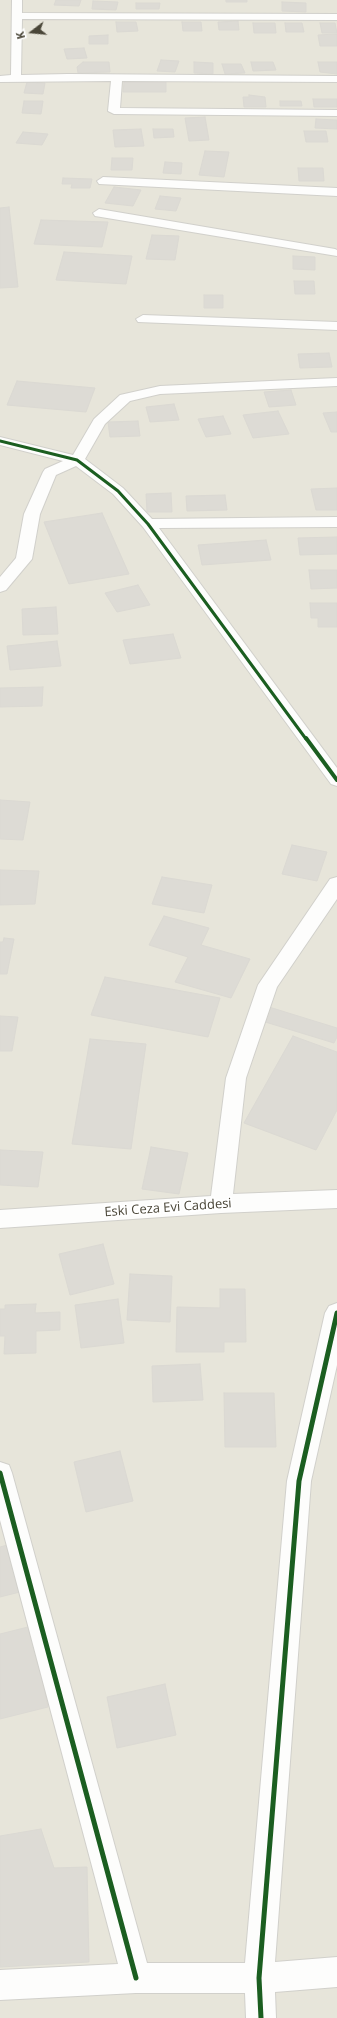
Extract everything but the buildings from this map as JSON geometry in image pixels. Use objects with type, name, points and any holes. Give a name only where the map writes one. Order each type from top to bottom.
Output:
[{"type":"street","points":[[16,78],[18,16],[17,0]]},
{"type":"street","points":[[18,16],[337,17]]},
{"type":"street","points":[[0,79],[337,79]]},
{"type":"street","points":[[117,79],[114,111],[337,113]]},
{"type":"street","points":[[103,181],[337,192]]},
{"type":"street","points":[[99,213],[336,259],[337,238]]},
{"type":"street","points":[[142,319],[337,326]]},
{"type":"street","points":[[0,587],[24,559],[32,514],[50,472],[77,460],[99,422],[124,398],[160,390],[337,382]]},
{"type":"street","points":[[0,441],[77,460],[118,491],[148,524],[260,678],[337,780]]},
{"type":"street","points":[[148,524],[337,522]]},
{"type":"street","points":[[221,1204],[236,1078],[268,985],[337,884]]},
{"type":"street","name":"Eski Ceza Evi Caddesi","points":[[0,1219],[221,1204],[337,1200]]},
{"type":"street","points":[[261,2018],[259,1978],[299,1481],[332,1359],[337,1313]]},
{"type":"street","points":[[0,1473],[136,1978]]},
{"type":"street","points":[[0,1985],[136,1978],[259,1978],[337,1972]]},
{"type":"shaded area","points":[[0,0],[337,0],[337,2018],[0,2018]]},
{"type":"cycle path","points":[[0,441],[77,460],[118,491],[148,524],[260,678],[337,780]]},
{"type":"cycle path","points":[[261,2018],[259,1978],[299,1481],[337,1313]]},
{"type":"cycle path","points":[[0,1473],[136,1978]]}]
